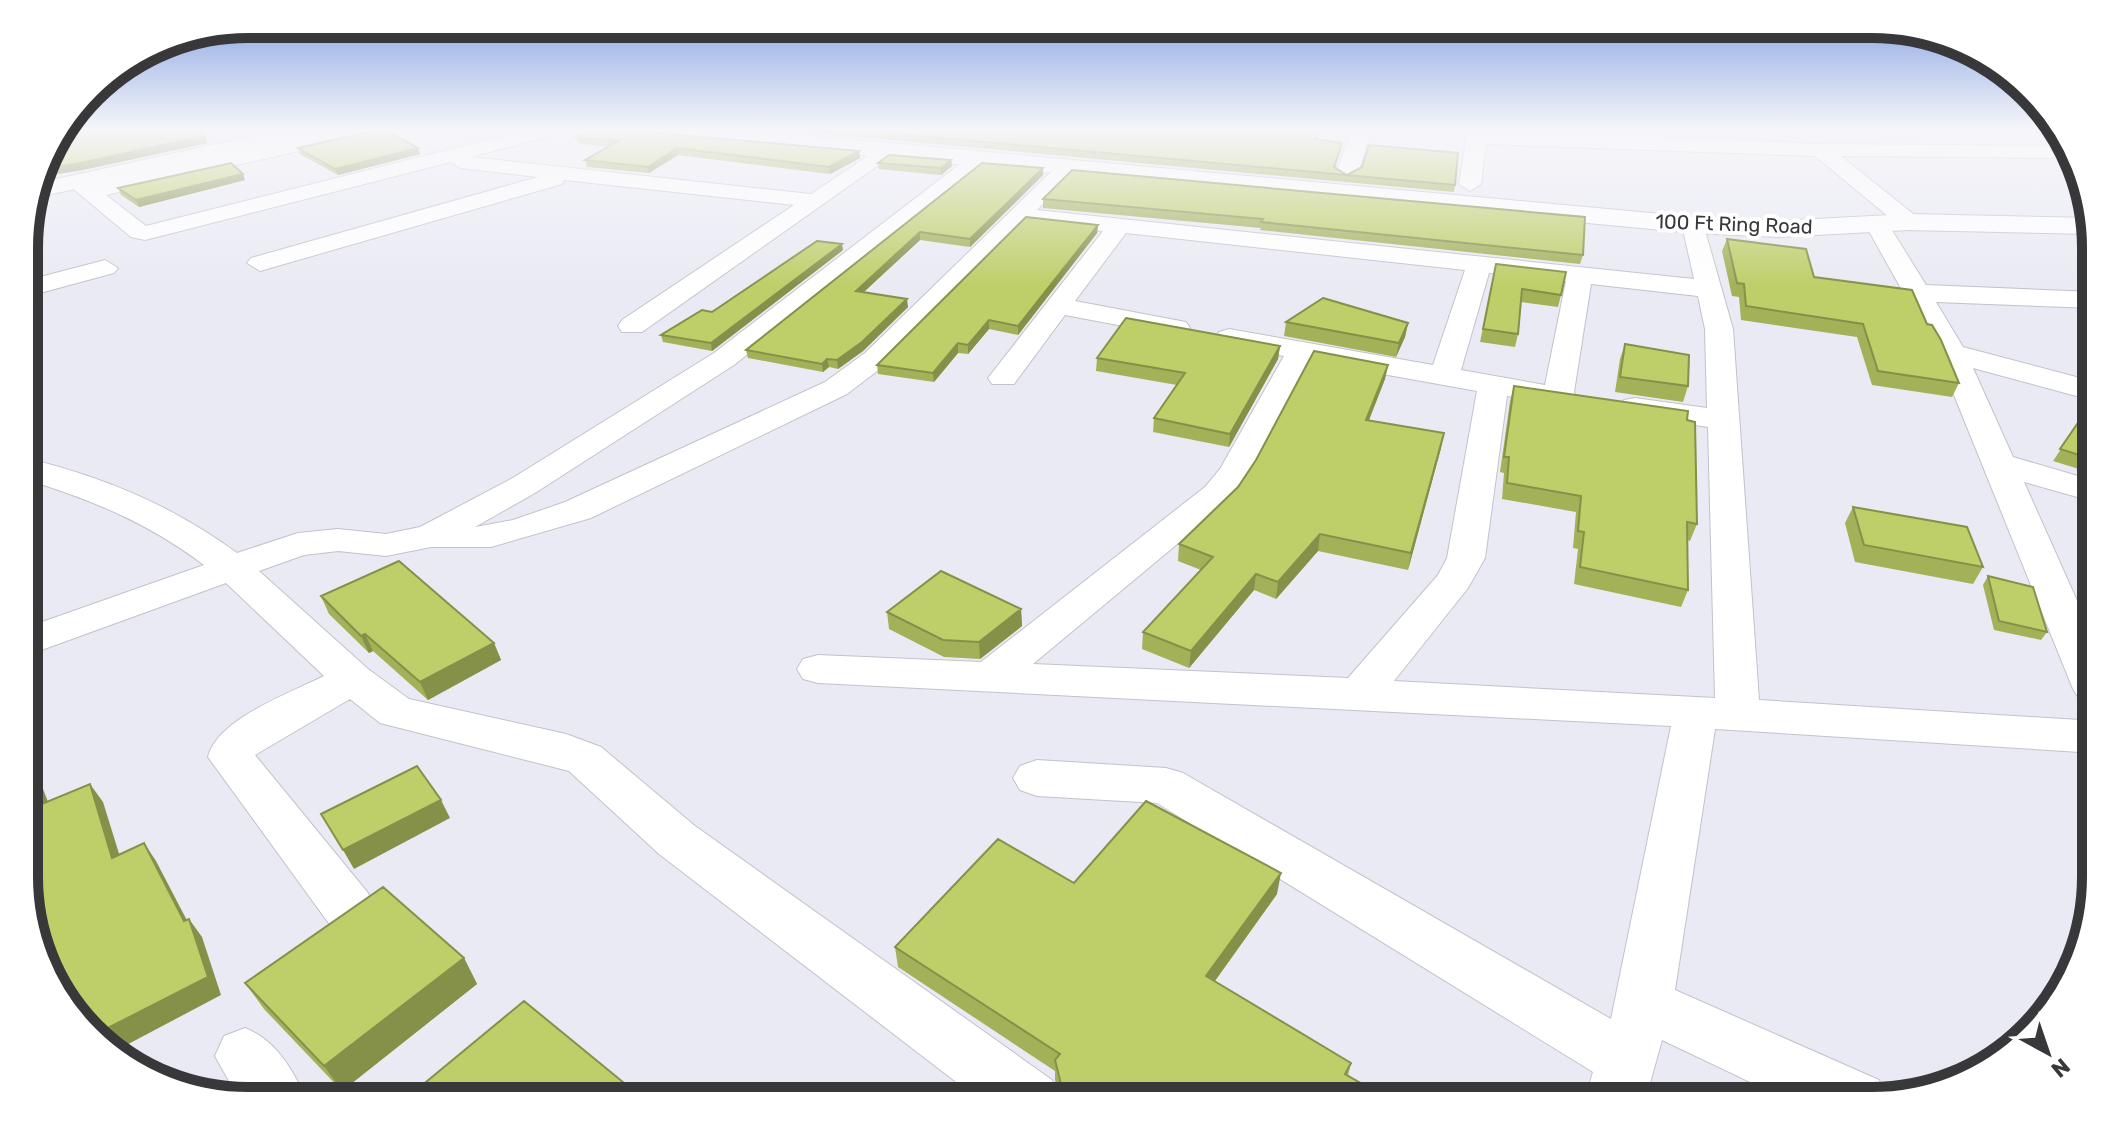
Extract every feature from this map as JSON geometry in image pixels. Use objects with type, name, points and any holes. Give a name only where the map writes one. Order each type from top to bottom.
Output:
[{"type":"main road","points":[[46,190],[105,182]]},
{"type":"main road","name":"100 Ft Ring Road","points":[[1205,182],[1694,225],[1778,229],[1890,215],[2078,207]]},
{"type":"main road","name":"100 Ft Ring Road","points":[[1442,182],[1615,193]]},
{"type":"main road","name":"100 Ft Ring Road","points":[[1836,200],[1890,215],[2080,225]]},
{"type":"street","points":[[83,187],[110,182]]},
{"type":"street","points":[[83,187],[139,232],[145,233],[352,182]]},
{"type":"street","points":[[260,263],[546,182]]},
{"type":"street","points":[[640,182],[816,201]]},
{"type":"street","points":[[632,326],[816,201],[836,182]]},
{"type":"street","points":[[38,638],[298,544],[338,540],[386,545],[431,536],[523,486],[696,379],[950,182]]},
{"type":"street","points":[[431,536],[456,540],[489,537],[536,526],[593,504],[836,388],[875,359],[1053,182]]},
{"type":"street","points":[[1854,182],[1890,215],[1921,293],[1952,353],[2082,658]]},
{"type":"street","points":[[1021,215],[1710,289]]},
{"type":"street","points":[[1037,778],[1166,786],[1621,1080],[1644,1004],[1717,711],[1723,420],[1719,329],[1694,225]]},
{"type":"street","points":[[1003,378],[1119,226]]},
{"type":"street","points":[[1444,378],[1479,265]]},
{"type":"street","points":[[38,286],[105,268]]},
{"type":"street","points":[[1558,396],[1580,275]]},
{"type":"street","points":[[1921,293],[2082,300]]},
{"type":"street","points":[[1058,306],[1493,387],[1723,420]]},
{"type":"street","points":[[991,676],[1217,494],[1235,474],[1301,351]]},
{"type":"street","points":[[1952,353],[2082,388]]},
{"type":"street","points":[[1361,692],[1454,580],[1466,558],[1493,387]]},
{"type":"street","points":[[2000,464],[2082,488]]},
{"type":"street","points":[[38,472],[115,497],[177,527],[232,568],[353,679],[396,712],[494,733],[585,759],[677,840],[1011,1087]]},
{"type":"street","points":[[818,669],[1361,692],[1717,711],[2082,736]]},
{"type":"street","points":[[349,909],[231,757],[233,748],[247,736],[353,679]]},
{"type":"street","points":[[1644,1004],[1826,1087]]},
{"type":"building","points":[[147,182],[212,182],[136,200],[118,188]]},
{"type":"building","points":[[959,182],[1029,182],[970,239],[920,232],[856,291],[907,299],[862,342],[837,360],[827,359],[822,364],[746,350]]},
{"type":"building","points":[[1060,182],[1198,182],[1585,217],[1583,255],[1261,222],[1263,219],[1043,199]]},
{"type":"building","points":[[1417,182],[1455,182],[1455,185]]},
{"type":"building","points":[[1026,217],[1098,225],[1018,326],[989,320],[968,345],[958,343],[933,373],[877,365]]},
{"type":"building","points":[[1727,239],[1806,249],[1814,277],[1912,290],[1927,324],[1932,325],[1941,340],[1959,383],[1878,371],[1863,324],[1746,306],[1744,284],[1737,283]]},
{"type":"building","points":[[817,241],[842,244],[711,343],[661,335],[702,310],[712,312]]},
{"type":"building","points":[[1496,264],[1566,272],[1561,295],[1522,289],[1518,334],[1483,329]]},
{"type":"building","points":[[1323,298],[1408,323],[1399,343],[1286,322]]},
{"type":"building","points":[[1126,318],[1280,346],[1230,434],[1154,418],[1185,373],[1097,358]]},
{"type":"building","points":[[1625,344],[1689,355],[1688,386],[1620,377]]},
{"type":"building","points":[[1314,351],[1388,365],[1366,420],[1444,433],[1411,553],[1320,534],[1278,582],[1256,574],[1191,651],[1143,632],[1213,557],[1179,544],[1238,487],[1256,460]]},
{"type":"building","points":[[1514,386],[1688,411],[1687,420],[1695,422],[1697,524],[1687,522],[1688,590],[1580,567],[1584,532],[1578,531],[1581,496],[1507,483],[1509,457],[1504,457]]},
{"type":"building","points":[[2082,417],[2082,456],[2060,449]]},
{"type":"building","points":[[1853,507],[1967,527],[1983,567],[1864,545]]},
{"type":"building","points":[[399,561],[494,643],[420,682],[365,634],[361,636],[321,596]]},
{"type":"building","points":[[941,571],[1021,609],[979,642],[943,640],[887,612]]},
{"type":"building","points":[[1988,576],[2033,587],[2047,632],[1999,621]]},
{"type":"building","points":[[417,766],[441,800],[343,850],[321,814]]},
{"type":"building","points":[[90,784],[112,858],[144,843],[184,921],[189,919],[208,977],[104,1030],[90,1016],[60,970],[45,932],[38,877],[38,794],[42,804]]},
{"type":"building","points":[[1146,801],[1281,873],[1206,976],[1351,1063],[1345,1074],[1368,1087],[1065,1087],[1061,1084],[1055,1060],[1060,1054],[895,947],[998,839],[1074,883]]},
{"type":"building","points":[[383,887],[464,958],[324,1066],[245,983]]},
{"type":"building","points":[[524,1001],[629,1087],[420,1087]]}]
